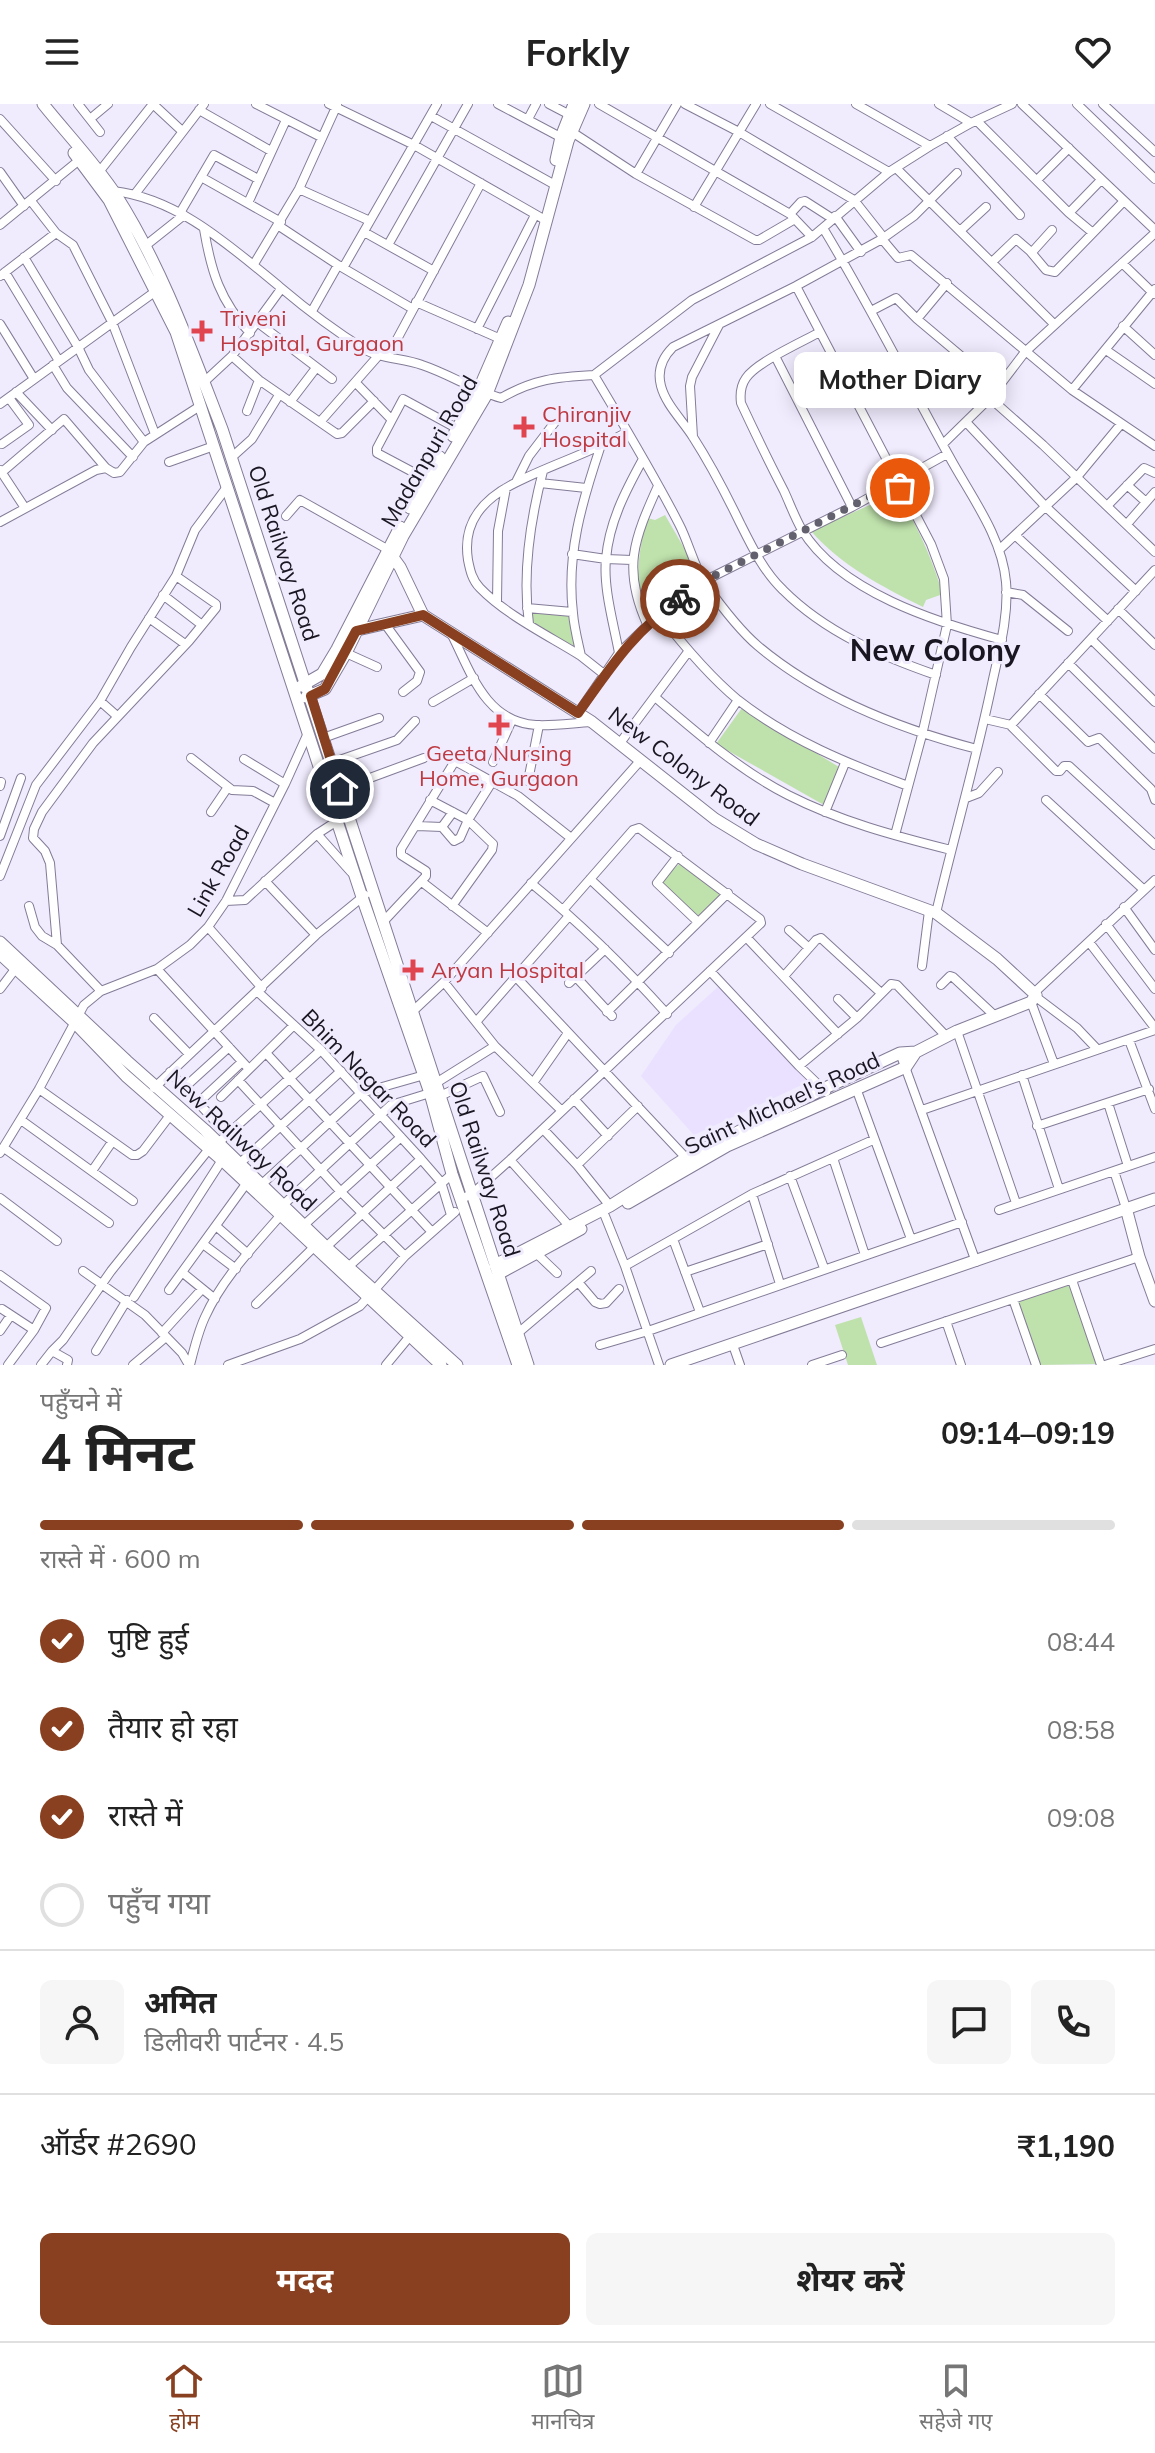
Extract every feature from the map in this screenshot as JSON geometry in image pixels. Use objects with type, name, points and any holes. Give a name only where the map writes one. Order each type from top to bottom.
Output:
[{"type":"main road","name":"Old Railway Road","points":[[34,104],[82,158],[99,172],[113,191],[145,246],[177,314],[202,388],[200,406],[227,487],[256,551],[309,690],[340,789],[367,893],[433,1084],[452,1174],[497,1269],[528,1365]]},
{"type":"main road","name":"Old Railway Road","points":[[43,104],[109,200],[176,332],[232,457],[295,695],[356,878],[383,922],[518,1365]]},
{"type":"main road","name":"Madanpuri Road","points":[[309,690],[351,630],[482,392],[529,285],[541,218],[554,185],[573,112],[584,104]]},
{"type":"main road","name":"Madanpuri Road","points":[[393,557],[426,479],[482,392]]},
{"type":"main road","points":[[351,630],[423,615],[393,557]]},
{"type":"main road","name":"New Colony Road","points":[[423,615],[592,722],[715,819],[756,844],[802,864],[932,912],[997,959],[1034,997]]},
{"type":"main road","name":"Madanpuri Road","points":[[309,690],[325,689],[346,653],[351,630]]},
{"type":"main road","points":[[295,695],[309,690]]},
{"type":"main road","name":"New Railway Road","points":[[0,942],[213,1146],[246,1184],[457,1365]]},
{"type":"main road","name":"New Railway Road","points":[[0,954],[76,1018]]},
{"type":"main road","points":[[916,1052],[951,1033],[1034,997]]},
{"type":"main road","name":"Saint Michael's Road","points":[[497,1269],[607,1211],[690,1162],[727,1146],[900,1053],[916,1052]]},
{"type":"main road","name":"Saint Michael's Road","points":[[827,1094],[856,1088],[906,1067],[916,1052]]},
{"type":"main road","name":"New Railway Road","points":[[152,1090],[171,1114],[239,1164],[261,1185],[281,1211],[304,1225],[320,1247],[348,1267],[372,1293]]},
{"type":"main road","points":[[671,1365],[1155,1199]]},
{"type":"main road","points":[[1126,1208],[1155,1301]]},
{"type":"main road","name":"Saint Michael's Road","points":[[497,1269],[536,1253],[573,1229]]},
{"type":"main road","name":"New Railway Road","points":[[386,1306],[410,1336],[441,1365]]},
{"type":"street","points":[[78,104],[100,132]]},
{"type":"street","points":[[90,119],[108,104]]},
{"type":"street","points":[[99,172],[153,104],[182,131]]},
{"type":"street","points":[[256,104],[321,137]]},
{"type":"street","points":[[312,311],[364,232],[437,104]]},
{"type":"street","points":[[388,245],[468,104]]},
{"type":"street","points":[[528,119],[536,104]]},
{"type":"street","points":[[549,104],[573,112]]},
{"type":"street","points":[[599,104],[792,216],[812,237]]},
{"type":"street","points":[[636,174],[677,104]]},
{"type":"street","points":[[685,104],[854,200],[898,258],[911,255],[1072,390],[1155,446]]},
{"type":"street","points":[[694,207],[756,104]]},
{"type":"street","points":[[770,104],[893,170],[930,200],[1054,324]]},
{"type":"street","points":[[856,104],[930,146]]},
{"type":"street","points":[[939,104],[974,122],[1093,233]]},
{"type":"street","points":[[113,191],[135,194],[182,214],[254,264],[281,289],[363,348],[426,366],[501,398],[526,384],[548,378],[594,375],[692,300],[812,237],[893,170],[947,136],[1012,104]]},
{"type":"street","points":[[943,444],[990,398],[1025,352],[1155,231],[1022,104]]},
{"type":"street","points":[[1077,104],[1155,179]]},
{"type":"street","points":[[1103,104],[1155,152]]},
{"type":"street","points":[[254,264],[299,189],[334,105],[438,158],[541,218],[477,329]]},
{"type":"street","points":[[501,105],[567,137],[757,240],[792,216],[805,201],[834,218],[861,252]]},
{"type":"street","points":[[135,194],[202,107],[271,151]]},
{"type":"street","points":[[431,116],[554,185]]},
{"type":"street","points":[[0,119],[56,181]]},
{"type":"street","points":[[248,203],[286,120]]},
{"type":"street","points":[[947,136],[1020,215]]},
{"type":"street","points":[[1037,180],[1069,148]]},
{"type":"street","points":[[145,246],[182,214],[212,156],[216,155],[258,179]]},
{"type":"street","points":[[0,225],[82,158]]},
{"type":"street","points":[[0,172],[56,233],[73,245],[112,322],[155,434]]},
{"type":"street","points":[[936,675],[891,660],[854,642],[784,592],[756,554],[693,437],[661,386],[662,363],[673,347],[861,252],[914,216],[957,173]]},
{"type":"street","points":[[201,177],[248,203],[340,267],[414,306],[504,341]]},
{"type":"street","points":[[1069,213],[1101,180]]},
{"type":"street","points":[[320,422],[384,355],[481,183]]},
{"type":"street","points":[[299,189],[370,221]]},
{"type":"street","points":[[992,262],[1016,239],[1046,270],[1055,272],[1123,202]]},
{"type":"street","points":[[961,230],[986,207]]},
{"type":"street","points":[[823,228],[972,495],[999,550],[1006,592],[1002,640],[985,719],[966,798],[932,912],[922,966]]},
{"type":"street","points":[[204,229],[213,275],[230,310],[250,333]]},
{"type":"street","points":[[1030,251],[1052,230]]},
{"type":"street","points":[[364,232],[434,271]]},
{"type":"street","points":[[56,233],[2,274],[56,363],[67,388],[133,457]]},
{"type":"street","points":[[24,257],[94,378],[144,442]]},
{"type":"street","points":[[1072,390],[1154,291],[1122,263]]},
{"type":"street","points":[[917,319],[947,283]]},
{"type":"street","points":[[796,286],[940,564],[946,592],[947,625],[895,835]]},
{"type":"street","points":[[202,388],[232,356],[281,289]]},
{"type":"street","points":[[0,404],[156,291]]},
{"type":"street","points":[[871,311],[896,298],[998,387]]},
{"type":"street","points":[[257,322],[332,379]]},
{"type":"street","points":[[0,324],[34,379]]},
{"type":"street","points":[[693,437],[692,377],[720,324]]},
{"type":"street","points":[[1123,326],[1155,355]]},
{"type":"street","points":[[820,332],[775,356],[745,378],[740,395],[741,403],[802,531],[841,572],[892,600],[947,625],[1002,640]]},
{"type":"street","points":[[1106,350],[1155,384]]},
{"type":"street","points":[[232,356],[259,380],[336,434],[340,434],[374,401]]},
{"type":"street","points":[[775,356],[852,507]]},
{"type":"street","points":[[290,402],[316,368]]},
{"type":"street","points":[[594,375],[680,527],[704,581],[730,617],[756,645],[792,671],[844,701],[922,735],[977,749]]},
{"type":"street","points":[[247,411],[259,380]]},
{"type":"street","points":[[356,383],[391,419]]},
{"type":"street","points":[[13,395],[52,430]]},
{"type":"street","points":[[2,444],[29,425],[13,395]]},
{"type":"street","points":[[232,457],[252,439],[279,395]]},
{"type":"street","points":[[990,398],[1155,552]]},
{"type":"street","points":[[426,479],[377,453],[403,399],[458,429]]},
{"type":"street","points":[[25,508],[1,471],[63,419],[114,473],[120,472],[144,442],[200,406]]},
{"type":"street","points":[[515,483],[529,456],[555,422]]},
{"type":"street","points":[[966,422],[1046,507],[1136,591]]},
{"type":"street","points":[[999,550],[1077,477],[1121,424]]},
{"type":"street","points":[[605,675],[478,586],[470,570],[468,530],[478,511],[506,488],[600,448],[627,432]]},
{"type":"street","points":[[169,462],[214,446]]},
{"type":"street","points":[[581,656],[572,612],[572,554],[586,488],[600,448]]},
{"type":"street","points":[[578,713],[619,653],[647,624],[704,581],[852,507],[947,454]]},
{"type":"street","points":[[619,653],[606,578],[606,559],[621,498],[643,459]]},
{"type":"street","points":[[0,522],[96,470],[106,468]]},
{"type":"street","points":[[1107,506],[1144,468],[1155,473]]},
{"type":"street","points":[[529,624],[527,548],[543,471]]},
{"type":"street","points":[[540,483],[586,488]]},
{"type":"street","points":[[1127,485],[1152,498],[1127,524]]},
{"type":"street","points":[[647,624],[632,581],[632,560],[639,529],[658,486]]},
{"type":"street","points":[[0,876],[36,785],[100,701],[176,576],[195,530],[227,487]]},
{"type":"street","points":[[497,602],[498,531],[506,488]]},
{"type":"street","points":[[286,516],[300,500],[393,557]]},
{"type":"street","points":[[1016,536],[1108,621]]},
{"type":"street","points":[[572,554],[632,560]]},
{"type":"street","points":[[57,945],[52,872],[45,851],[33,838],[34,829],[70,772],[217,605],[176,576]]},
{"type":"street","points":[[1010,725],[1118,609],[1153,576]]},
{"type":"street","points":[[1006,592],[1023,595],[1068,631]]},
{"type":"street","points":[[163,595],[202,625]]},
{"type":"street","points":[[527,608],[572,612]]},
{"type":"street","points":[[1118,609],[1155,645]]},
{"type":"street","points":[[659,614],[688,652],[738,700],[779,728],[845,763],[908,786]]},
{"type":"street","points":[[149,618],[185,644]]},
{"type":"street","points":[[385,624],[420,672],[420,679],[403,692]]},
{"type":"street","points":[[451,631],[486,700],[512,720],[539,725],[592,722]]},
{"type":"street","points":[[1091,639],[1155,702]]},
{"type":"street","points":[[620,743],[688,652]]},
{"type":"street","points":[[346,653],[377,667]]},
{"type":"street","points":[[1068,663],[1155,749]]},
{"type":"street","points":[[433,702],[474,678]]},
{"type":"street","points":[[1039,694],[1088,742],[1099,738],[1151,789],[1155,800]]},
{"type":"street","points":[[655,697],[709,743],[786,794],[825,812],[951,850]]},
{"type":"street","points":[[709,743],[738,700]]},
{"type":"street","points":[[100,701],[117,716]]},
{"type":"street","points":[[323,738],[379,718]]},
{"type":"street","points":[[985,719],[1010,725],[1056,771],[1069,766],[1155,845]]},
{"type":"street","points":[[493,762],[512,720]]},
{"type":"street","points":[[331,763],[397,740],[415,721]]},
{"type":"street","points":[[528,781],[539,725]]},
{"type":"street","name":"Link Road","points":[[2,1150],[39,1089],[76,1018],[91,998],[157,969],[208,927],[226,901],[308,733]]},
{"type":"street","points":[[191,758],[228,787],[236,791],[253,791],[275,803]]},
{"type":"street","points":[[340,789],[424,758]]},
{"type":"street","points":[[244,759],[285,784]]},
{"type":"street","points":[[383,922],[426,876],[426,871],[401,852],[455,761],[518,796],[571,838]]},
{"type":"street","points":[[412,1012],[444,982],[640,761]]},
{"type":"street","points":[[825,812],[845,763]]},
{"type":"street","points":[[966,798],[979,793],[998,772]]},
{"type":"street","points":[[0,836],[21,778]]},
{"type":"street","points":[[442,827],[449,838],[457,841],[492,782]]},
{"type":"street","points":[[211,812],[228,787]]},
{"type":"street","points":[[430,800],[468,820],[492,841],[493,846],[452,906]]},
{"type":"street","points":[[1046,800],[1143,889]]},
{"type":"street","points":[[442,827],[453,812]]},
{"type":"street","points":[[226,901],[245,900],[317,834],[337,821]]},
{"type":"street","points":[[417,826],[442,827]]},
{"type":"street","points":[[228,1365],[300,1339],[360,1306],[405,1256],[761,926],[760,919],[642,829],[635,828],[590,879],[517,978],[476,1022]]},
{"type":"street","points":[[317,834],[356,878]]},
{"type":"street","points":[[678,856],[657,883],[698,922]]},
{"type":"street","points":[[590,879],[669,953]]},
{"type":"street","points":[[1054,1064],[1034,997],[1106,924],[1155,880]]},
{"type":"street","points":[[265,881],[316,935]]},
{"type":"street","points":[[422,882],[488,933]]},
{"type":"street","points":[[531,883],[605,949],[667,1014]]},
{"type":"street","points":[[152,1090],[316,935],[367,893]]},
{"type":"street","points":[[605,949],[573,980],[610,1014],[728,893]]},
{"type":"street","points":[[29,906],[35,927],[42,936],[57,945],[101,991]]},
{"type":"street","points":[[1124,907],[1155,950]]},
{"type":"street","points":[[1106,924],[1155,989]]},
{"type":"street","name":"Bhim Nagar Road","points":[[208,927],[260,990],[341,1071],[441,1182]]},
{"type":"street","points":[[789,930],[809,948]]},
{"type":"street","points":[[747,938],[838,1034]]},
{"type":"street","points":[[785,975],[816,940],[823,939],[881,993]]},
{"type":"street","points":[[922,1110],[1155,1029],[1089,942]]},
{"type":"street","points":[[0,989],[16,968]]},
{"type":"street","points":[[157,969],[246,1066]]},
{"type":"street","points":[[710,971],[827,1094]]},
{"type":"street","points":[[941,985],[952,976],[995,1016]]},
{"type":"street","points":[[517,978],[690,1162]]},
{"type":"street","points":[[444,982],[495,1046],[562,1111]]},
{"type":"street","points":[[799,1066],[857,1018],[891,984],[897,985],[951,1033],[977,1090],[1016,1203]]},
{"type":"street","name":"New Colony Road","points":[[1034,997],[1077,1028],[1097,1049]]},
{"type":"street","points":[[838,999],[857,1018]]},
{"type":"street","points":[[154,1018],[189,1054]]},
{"type":"street","points":[[199,1102],[266,1053],[294,1025]]},
{"type":"street","points":[[533,1083],[568,1033]]},
{"type":"street","points":[[1129,1040],[1155,1109]]},
{"type":"street","points":[[189,1365],[203,1320],[215,1299],[281,1211],[320,1170],[395,1103],[495,1046]]},
{"type":"street","points":[[185,1087],[229,1047]]},
{"type":"street","points":[[41,1365],[63,1340],[101,1284],[213,1146],[321,1050]]},
{"type":"street","points":[[266,1053],[432,1232]]},
{"type":"street","points":[[900,1053],[976,1262]]},
{"type":"street","points":[[221,1097],[238,1080],[246,1066]]},
{"type":"street","points":[[239,1164],[341,1071]]},
{"type":"street","points":[[170,1072],[227,1134]]},
{"type":"street","points":[[1022,1075],[1059,1189]]},
{"type":"street","points":[[261,1185],[361,1093],[483,1076],[500,1112]]},
{"type":"street","points":[[238,1080],[320,1170],[405,1256]]},
{"type":"street","points":[[856,1088],[911,1239]]},
{"type":"street","points":[[39,1089],[126,1153],[137,1155],[171,1114]]},
{"type":"street","points":[[1037,1126],[1149,1089]]},
{"type":"street","points":[[574,1099],[608,1136]]},
{"type":"street","points":[[1108,1103],[1128,1166]]},
{"type":"street","points":[[577,1165],[638,1106]]},
{"type":"street","points":[[21,1120],[133,1201]]},
{"type":"street","points":[[543,1129],[577,1165],[607,1211],[659,1365]]},
{"type":"street","points":[[304,1225],[401,1137]]},
{"type":"street","points":[[625,1266],[752,1194],[873,1140]]},
{"type":"street","points":[[92,1171],[112,1142]]},
{"type":"street","points":[[2,1150],[109,1223]]},
{"type":"street","points":[[999,1210],[1155,1157]]},
{"type":"street","points":[[833,1158],[865,1255]]},
{"type":"street","points":[[256,1304],[421,1159]]},
{"type":"street","points":[[96,1351],[222,1160]]},
{"type":"street","points":[[510,1160],[573,1229]]},
{"type":"street","points":[[1114,1171],[1126,1208]]},
{"type":"street","points":[[348,1267],[452,1174]]},
{"type":"street","points":[[790,1176],[824,1268]]},
{"type":"street","points":[[441,1182],[451,1215]]},
{"type":"street","points":[[169,1290],[246,1184]]},
{"type":"street","points":[[752,1194],[780,1284]]},
{"type":"street","points":[[0,1198],[57,1241]]},
{"type":"street","points":[[600,1345],[962,1222]]},
{"type":"street","points":[[216,1226],[248,1254]]},
{"type":"street","points":[[673,1239],[700,1312]]},
{"type":"street","points":[[203,1244],[236,1269]]},
{"type":"street","points":[[685,1272],[768,1244]]},
{"type":"street","points":[[536,1253],[557,1273]]},
{"type":"street","points":[[881,1343],[1139,1257]]},
{"type":"street","points":[[83,1271],[131,1299],[182,1353],[189,1365]]},
{"type":"street","points":[[518,1333],[591,1271]]},
{"type":"street","points":[[183,1273],[215,1299]]},
{"type":"street","points":[[0,1275],[46,1308],[8,1365]]},
{"type":"street","points":[[1072,1280],[1103,1365],[1155,1349]]},
{"type":"street","points":[[578,1282],[600,1304],[606,1303],[619,1289]]},
{"type":"street","points":[[133,1365],[164,1335],[202,1289]]},
{"type":"street","points":[[1013,1299],[1036,1365]]},
{"type":"street","points":[[0,1331],[6,1312],[34,1330]]},
{"type":"street","points":[[946,1321],[961,1365]]},
{"type":"street","points":[[386,1365],[410,1336]]},
{"type":"street","points":[[733,1345],[740,1365]]},
{"type":"street","points":[[52,1351],[68,1360],[67,1365]]},
{"type":"street","points":[[814,1365],[842,1355]]},
{"type":"shaded area","points":[[720,985],[808,1082],[694,1135],[641,1076],[676,1025]]},
{"type":"green space","points":[[897,493],[923,542],[943,594],[926,600],[923,607],[849,565],[811,531]]},
{"type":"green space","points":[[665,515],[694,565],[691,585],[651,611],[639,586],[643,535],[647,518],[655,520]]},
{"type":"green space","points":[[531,613],[569,616],[577,648],[531,622]]},
{"type":"green space","points":[[742,708],[839,767],[824,805],[716,744]]},
{"type":"green space","points":[[681,862],[724,895],[699,919],[659,883]]},
{"type":"green space","points":[[1070,1285],[1096,1364],[1039,1365],[1018,1301]]},
{"type":"green space","points":[[861,1317],[877,1365],[848,1365],[835,1325]]},
{"type":"way so far","points":[[680,599],[704,581],[779,542],[897,483],[900,488]]},
{"type":"place","name":"Triveni Hospital, Gurgaon","points":[[202,331]]},
{"type":"place","name":"Chiranjiv Hospital","points":[[524,427]]},
{"type":"place","name":"Mother Diary","points":[[900,488]]},
{"type":"place","name":"Geeta Nursing Home, Gurgaon","points":[[499,725]]},
{"type":"place","name":"Aryan Hospital","points":[[413,970]]},
{"type":"district","name":"New Colony","points":[[935,650]]},
{"type":"route","points":[[340,789],[311,696],[325,689],[356,631],[423,615],[578,713],[619,653],[647,624],[680,599]]}]
